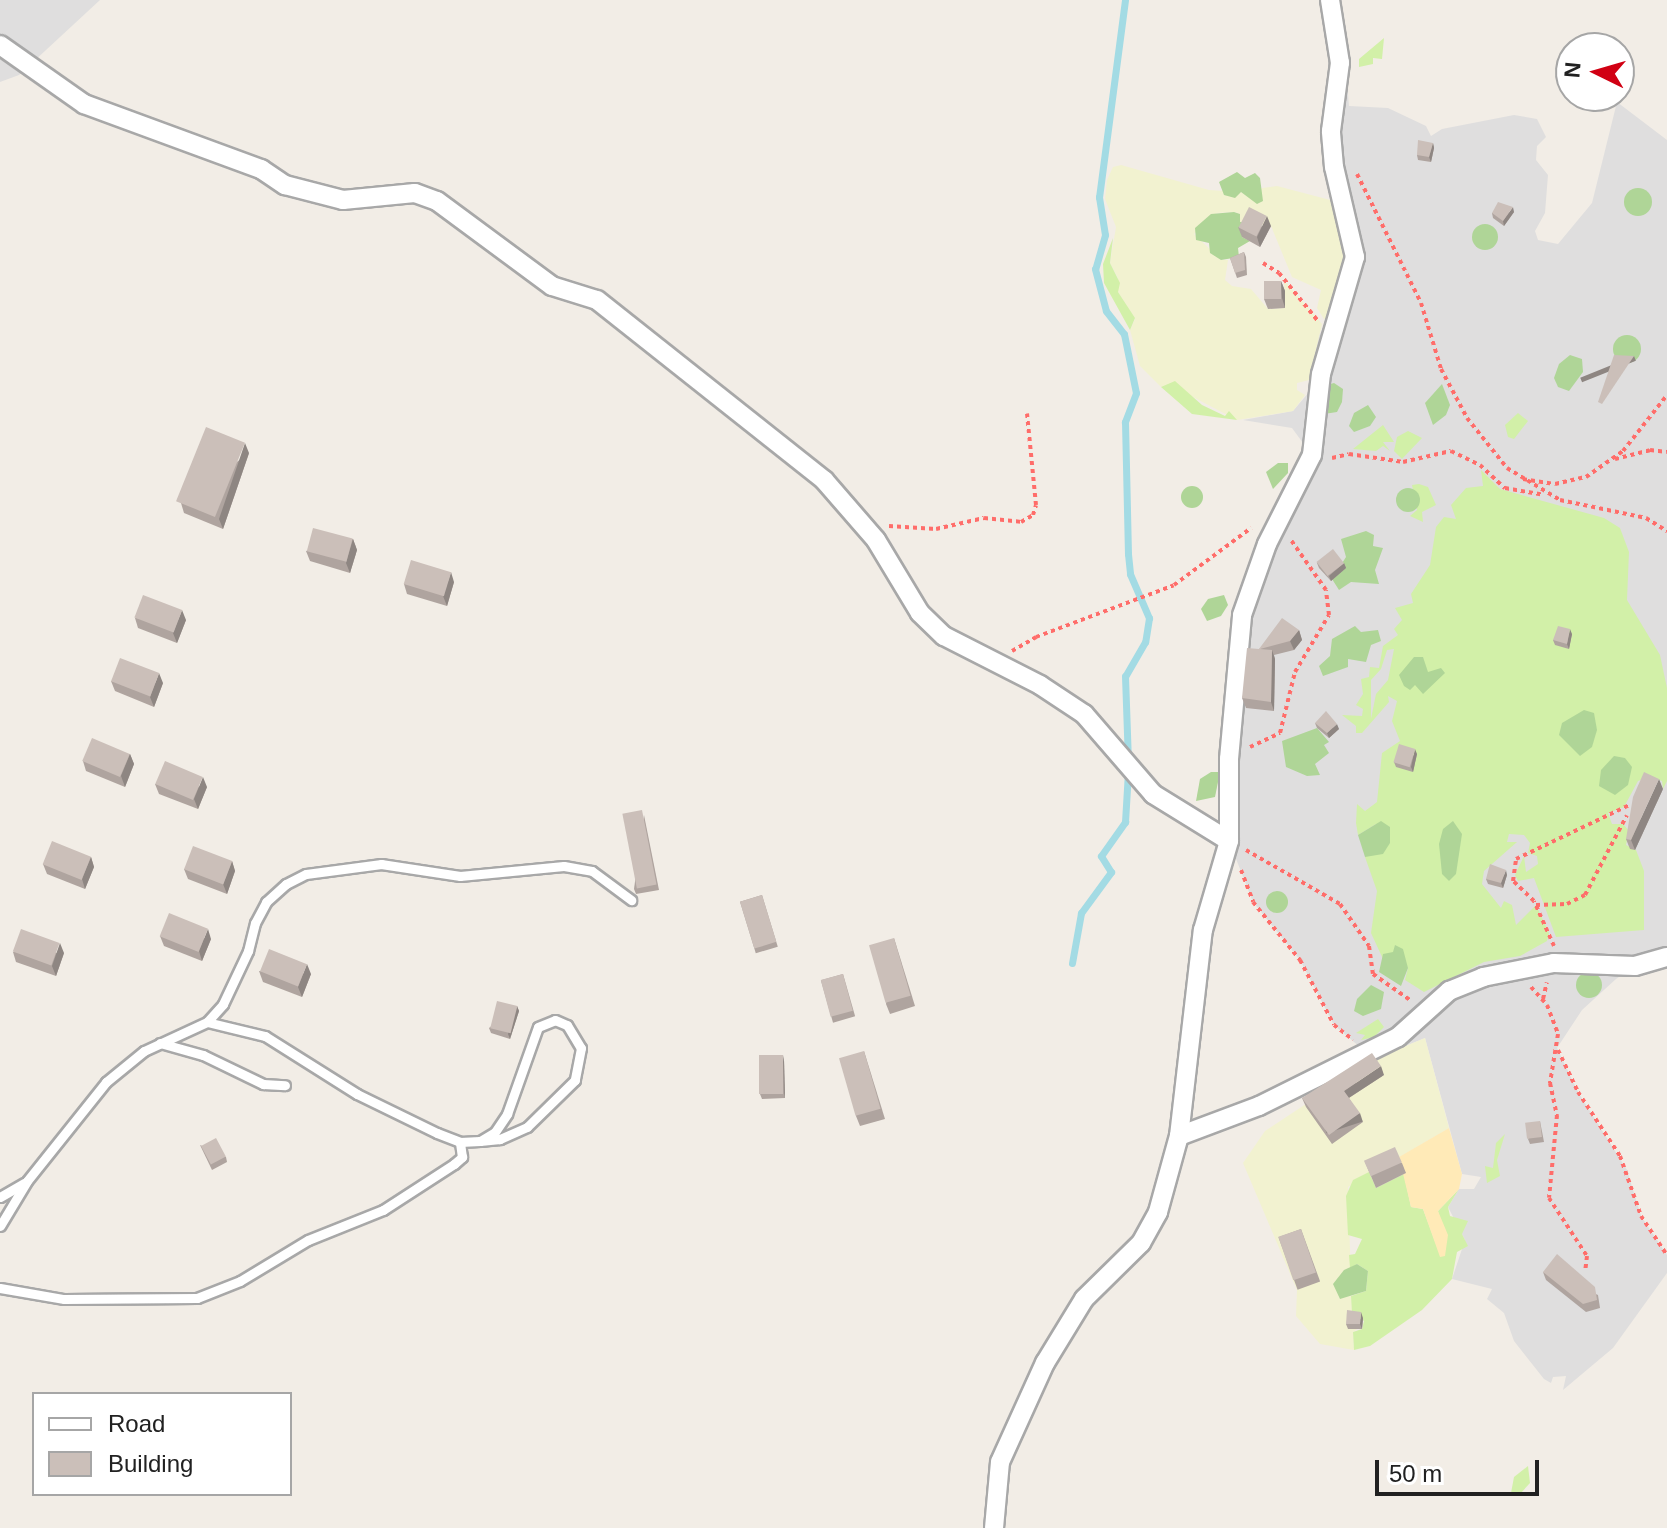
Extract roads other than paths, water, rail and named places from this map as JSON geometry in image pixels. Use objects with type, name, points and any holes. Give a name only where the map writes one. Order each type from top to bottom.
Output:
[{"type":"street","points":[[994,1528],[1000,1462],[1045,1363],[1084,1299],[1141,1243],[1158,1212],[1179,1136],[1203,930],[1229,841],[1229,759],[1242,615],[1279,517],[1312,455],[1321,374],[1355,257],[1334,167],[1331,131],[1340,63],[1330,0]]},
{"type":"street","points":[[0,45],[84,104],[261,169],[285,185],[343,200],[415,193],[437,201],[552,286],[597,300],[824,480],[859,521],[920,613],[944,636],[1084,714],[1153,794],[1229,841]]},
{"type":"street","points":[[1179,1136],[1259,1106],[1375,1049],[1411,1029],[1449,991],[1510,971],[1554,963],[1635,966],[1667,957]]},
{"type":"lane","points":[[0,1226],[27,1181],[106,1082],[160,1043],[207,1022],[223,1004],[266,902],[306,874],[381,864],[460,876],[564,866],[592,871],[631,900]]},
{"type":"lane","points":[[207,1022],[265,1036],[379,1106],[460,1142],[480,1141],[500,1139],[527,1127],[575,1080],[581,1048],[567,1025],[555,1020],[538,1027],[507,1114],[495,1132],[480,1141]]},
{"type":"lane","points":[[160,1043],[203,1055],[263,1084],[285,1085]]},
{"type":"lane","points":[[0,1288],[64,1299],[179,1300],[206,1295],[240,1281],[308,1240],[383,1210],[462,1157],[460,1142]]},
{"type":"lane","points":[[0,1197],[27,1181]]},
{"type":"waterway","points":[[1125,0],[1099,197],[1105,235],[1095,269],[1106,311],[1124,334],[1136,393],[1125,422],[1128,554],[1130,574],[1149,618],[1145,642],[1125,676],[1128,760]]},
{"type":"waterway","points":[[1072,963],[1081,913],[1111,872],[1101,856],[1125,822],[1128,772]]}]
